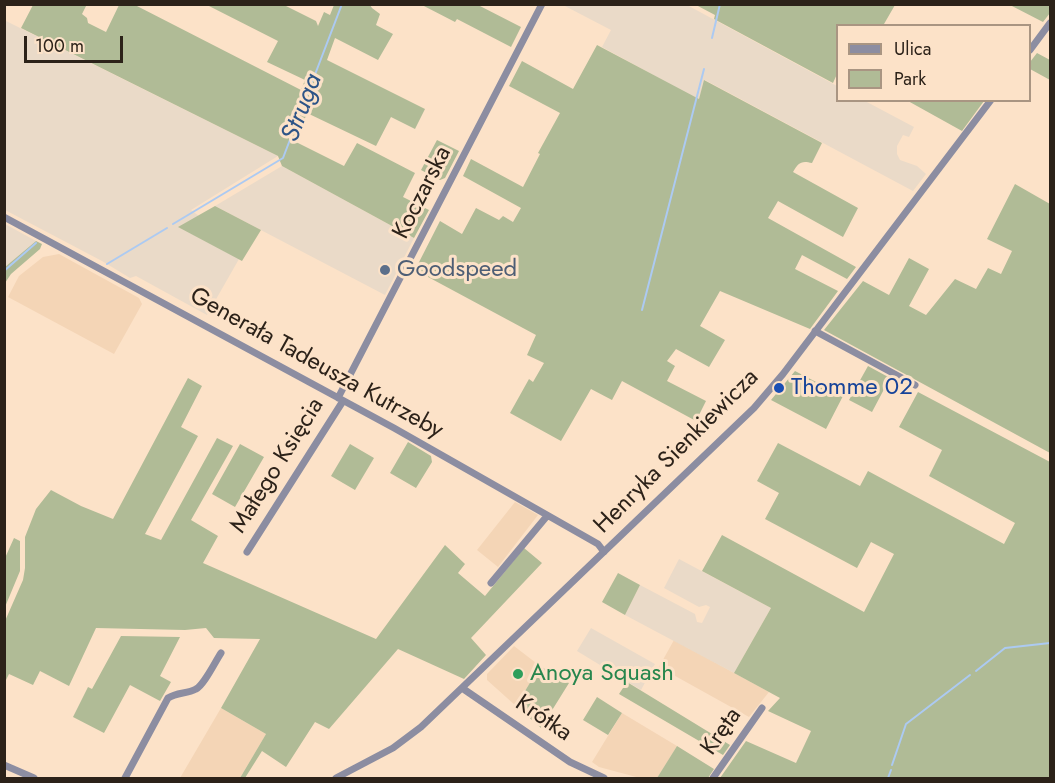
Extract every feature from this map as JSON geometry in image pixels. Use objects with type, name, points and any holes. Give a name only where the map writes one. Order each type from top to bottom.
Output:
[{"type":"street","name":"Koczarska","points":[[340,399],[542,4]]},
{"type":"street","points":[[1031,47],[1050,22]]},
{"type":"street","name":"Henryka Sienkiewicza","points":[[336,778],[404,740],[462,688],[754,408],[989,102]]},
{"type":"street","name":"Generała Tadeusza Kutrzeby","points":[[4,217],[340,399],[598,544],[604,552]]},
{"type":"street","points":[[815,331],[915,384]]},
{"type":"street","name":"Małego Księcia","points":[[247,552],[340,399]]},
{"type":"street","points":[[491,583],[547,516]]},
{"type":"street","points":[[125,778],[168,698],[174,693],[189,692],[200,686],[220,653]]},
{"type":"street","name":"Krótka","points":[[462,688],[570,762],[604,778]]},
{"type":"street","name":"Kręta","points":[[713,778],[762,708]]},
{"type":"street","points":[[4,765],[34,778]]},
{"type":"shaded area","points":[[563,5],[687,5],[836,85],[836,102],[867,102],[914,127],[909,137],[903,135],[897,146],[897,154],[900,160],[917,166],[926,174],[913,191],[705,80],[699,100],[602,47],[611,30]]},
{"type":"shaded area","points":[[4,20],[278,156],[191,210],[199,216],[179,227],[239,259],[207,315],[136,276],[130,278],[5,210]]},
{"type":"shaded area","points":[[282,166],[414,238],[385,295],[215,206]]},
{"type":"shaded area","points":[[5,224],[36,241],[5,267]]},
{"type":"shaded area","points":[[59,254],[139,298],[142,304],[114,354],[8,297],[19,276],[43,257]]},
{"type":"shaded area","points":[[515,502],[538,515],[498,567],[477,550]]},
{"type":"shaded area","points":[[679,559],[771,608],[734,673],[625,615],[640,585],[695,614],[697,622],[702,623],[710,607],[706,605],[699,607],[664,588]]},
{"type":"shaded area","points":[[591,628],[655,664],[641,690],[577,651]]},
{"type":"shaded area","points":[[674,640],[769,692],[749,717],[659,667]]},
{"type":"shaded area","points":[[514,646],[540,666],[516,706],[487,680],[487,674]]},
{"type":"shaded area","points":[[221,708],[266,734],[240,778],[180,778]]},
{"type":"shaded area","points":[[622,713],[677,746],[657,778],[640,778],[599,767],[592,762]]},
{"type":"green space","points":[[87,4],[82,14],[87,18],[88,23],[106,32],[119,5],[135,5],[301,90],[305,80],[267,62],[278,41],[207,5],[284,5],[316,21],[318,26],[324,12],[330,15],[334,5],[370,5],[380,14],[376,25],[393,34],[378,60],[335,38],[327,60],[425,109],[415,129],[391,117],[376,146],[307,113],[296,142],[344,166],[357,143],[415,173],[403,197],[429,210],[414,238],[282,166],[278,156],[21,28],[33,5]]},
{"type":"green space","points":[[422,5],[478,5],[521,27],[511,47],[457,19],[455,22]]},
{"type":"green space","points":[[696,5],[895,5],[884,24],[836,24],[836,76],[833,83],[714,19],[715,15]]},
{"type":"green space","points":[[1010,5],[1047,5],[1050,6],[1050,13],[1043,22]]},
{"type":"green space","points":[[597,45],[699,99],[704,80],[822,143],[812,163],[800,163],[793,172],[858,208],[843,237],[778,201],[768,218],[856,267],[847,279],[802,255],[795,269],[838,291],[810,329],[720,291],[700,326],[725,340],[709,367],[676,349],[667,361],[675,366],[667,381],[706,401],[696,421],[622,381],[612,400],[591,389],[561,441],[510,413],[529,379],[533,382],[544,363],[527,355],[536,335],[415,270],[440,221],[462,234],[476,208],[499,220],[503,216],[513,222],[521,208],[463,176],[471,159],[523,187],[540,154],[538,153],[560,113],[509,86],[522,61],[573,89]]},
{"type":"green space","points":[[1037,53],[1050,60],[1050,80],[1031,70],[1031,61]]},
{"type":"green space","points":[[910,102],[983,102],[962,131]]},
{"type":"green space","points":[[437,140],[459,151],[445,178],[440,180],[421,170]]},
{"type":"green space","points":[[1015,184],[1050,204],[1050,453],[824,330],[863,281],[889,295],[909,258],[929,269],[909,306],[926,315],[955,279],[976,289],[988,268],[1001,274],[1012,251],[987,239]]},
{"type":"green space","points":[[215,206],[261,230],[242,261],[178,227]]},
{"type":"green space","points":[[36,241],[42,244],[40,249],[11,274],[5,283],[5,267]]},
{"type":"green space","points":[[868,366],[890,378],[872,412],[849,400]]},
{"type":"green space","points":[[795,371],[843,396],[826,429],[771,400]]},
{"type":"green space","points":[[188,378],[202,386],[181,427],[198,436],[145,534],[161,540],[217,438],[233,446],[191,520],[218,536],[203,563],[376,639],[445,545],[465,564],[458,573],[485,596],[524,548],[542,563],[471,638],[486,655],[464,679],[398,649],[329,729],[315,722],[286,767],[262,751],[245,778],[240,778],[266,734],[221,708],[260,639],[214,638],[206,628],[185,630],[96,628],[69,686],[40,671],[33,685],[9,674],[5,682],[5,621],[23,580],[25,537],[36,509],[51,490],[113,519]]},
{"type":"green space","points":[[918,392],[1050,462],[1050,778],[720,778],[746,741],[796,763],[811,731],[768,711],[780,698],[734,673],[771,608],[702,571],[722,535],[864,612],[894,554],[871,542],[857,568],[765,519],[779,493],[757,481],[778,443],[860,486],[868,471],[1004,544],[1015,523],[929,476],[942,450],[899,427]]},
{"type":"green space","points":[[408,442],[431,456],[432,462],[416,488],[390,473]]},
{"type":"green space","points":[[240,444],[264,457],[235,507],[212,494]]},
{"type":"green space","points":[[350,444],[374,458],[355,490],[331,476]]},
{"type":"green space","points":[[14,538],[20,541],[20,571],[5,607],[5,558]]},
{"type":"green space","points":[[618,573],[640,585],[625,615],[602,602]]},
{"type":"green space","points":[[121,636],[180,637],[160,676],[171,682],[160,701],[130,685],[104,733],[73,717],[88,687],[92,689]]},
{"type":"green space","points":[[540,666],[569,683],[541,728],[516,706]]},
{"type":"green space","points":[[627,682],[730,745],[723,755],[619,694]]},
{"type":"green space","points":[[597,697],[622,713],[608,735],[583,720]]},
{"type":"green space","points":[[677,746],[714,769],[708,778],[657,778]]},
{"type":"waterway","name":"Struga","points":[[173,224],[283,158],[342,4]]},
{"type":"waterway","points":[[712,38],[720,4]]},
{"type":"waterway","points":[[642,310],[704,69]]},
{"type":"waterway","name":"Struga","points":[[107,264],[167,228]]},
{"type":"waterway","name":"Struga","points":[[4,271],[36,243]]},
{"type":"waterway","points":[[976,671],[1005,648],[1050,643]]},
{"type":"waterway","points":[[892,765],[906,724],[970,675]]},
{"type":"waterway","points":[[888,778],[891,770]]},
{"type":"place","name":"Goodspeed","points":[[385,270]]},
{"type":"place","name":"Thomme 02","points":[[779,388]]},
{"type":"place","name":"Anoya Squash","points":[[518,674]]}]
